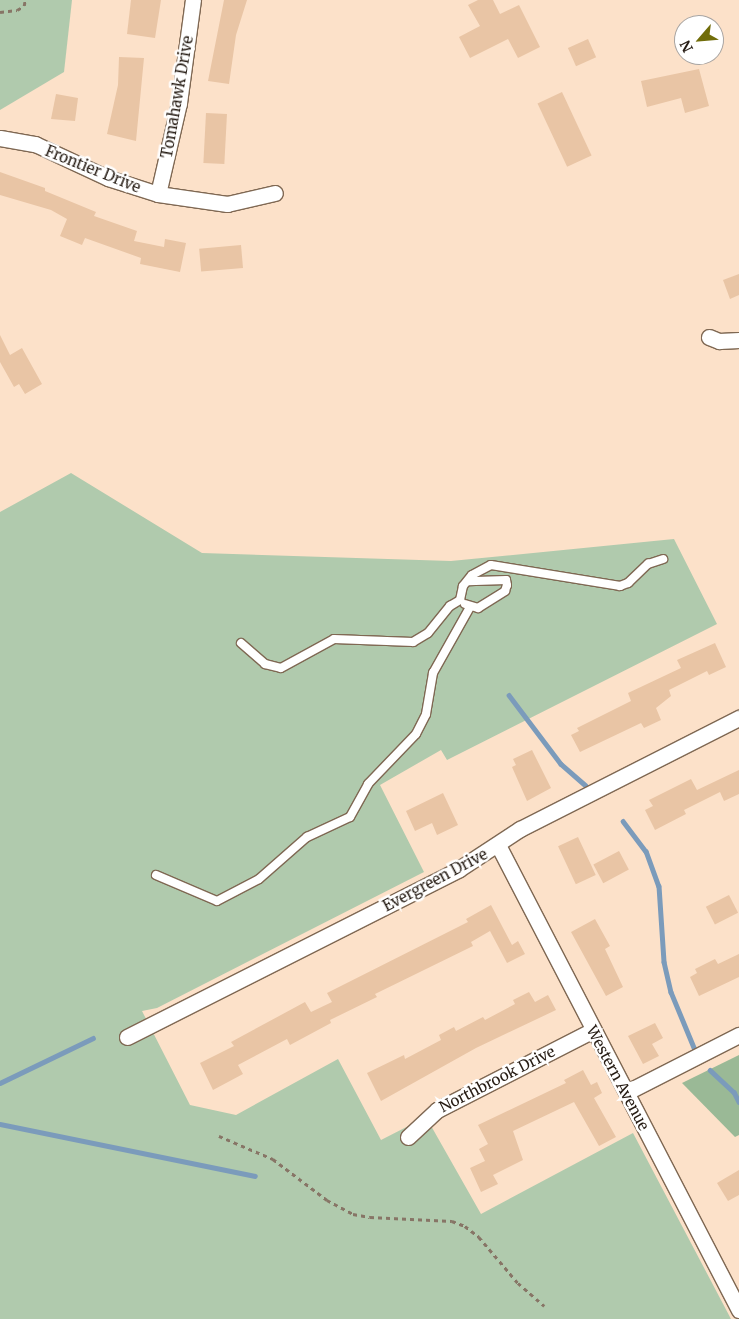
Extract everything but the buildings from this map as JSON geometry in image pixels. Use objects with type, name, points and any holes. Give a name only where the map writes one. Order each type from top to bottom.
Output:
[{"type":"street","name":"Tomahawk Drive","points":[[158,194],[179,103],[193,0]]},
{"type":"street","name":"Frontier Drive","points":[[0,138],[35,144],[108,178],[158,194],[228,204],[275,193]]},
{"type":"street","points":[[709,337],[719,341],[739,340]]},
{"type":"street","name":"Evergreen Drive","points":[[127,1036],[460,869],[520,829],[739,718]]},
{"type":"street","name":"Western Avenue","points":[[498,845],[739,1310]]},
{"type":"street","name":"Northbrook Drive","points":[[408,1137],[437,1110],[593,1030]]},
{"type":"street","points":[[627,1092],[739,1036]]},
{"type":"lane","points":[[241,643],[265,664],[281,668],[334,639],[413,642],[428,633],[450,606],[460,600],[463,586],[477,571],[491,566],[620,586],[628,583],[648,564],[663,559]]},
{"type":"lane","points":[[460,600],[470,607],[478,608],[505,590],[508,585],[506,580],[468,582]]},
{"type":"lane","points":[[156,875],[217,901],[259,879],[307,837],[350,817],[368,784],[419,729],[428,704],[432,673],[470,607]]},
{"type":"path","points":[[0,12],[17,10],[24,6],[25,0]]},
{"type":"path","points":[[219,1136],[266,1156],[327,1200],[353,1214],[370,1218],[452,1221],[465,1226],[479,1237],[518,1283],[544,1306]]},
{"type":"green space","points":[[0,0],[72,0],[64,72],[0,110]]},
{"type":"green space","points":[[71,473],[202,553],[451,561],[674,539],[717,624],[447,760],[441,750],[380,785],[424,872],[157,1008],[142,1011],[190,1105],[236,1115],[338,1059],[381,1140],[426,1117],[481,1214],[633,1133],[731,1319],[0,1319],[0,512]]},
{"type":"green space","points":[[739,1055],[739,1135],[735,1137],[682,1083]]},
{"type":"waterway","points":[[509,695],[561,764],[585,785]]},
{"type":"waterway","points":[[623,821],[646,851],[659,886],[664,962],[671,992],[695,1050]]},
{"type":"waterway","points":[[0,1083],[93,1038]]},
{"type":"waterway","points":[[710,1070],[734,1092],[739,1102]]},
{"type":"waterway","points":[[0,1124],[255,1176]]}]
